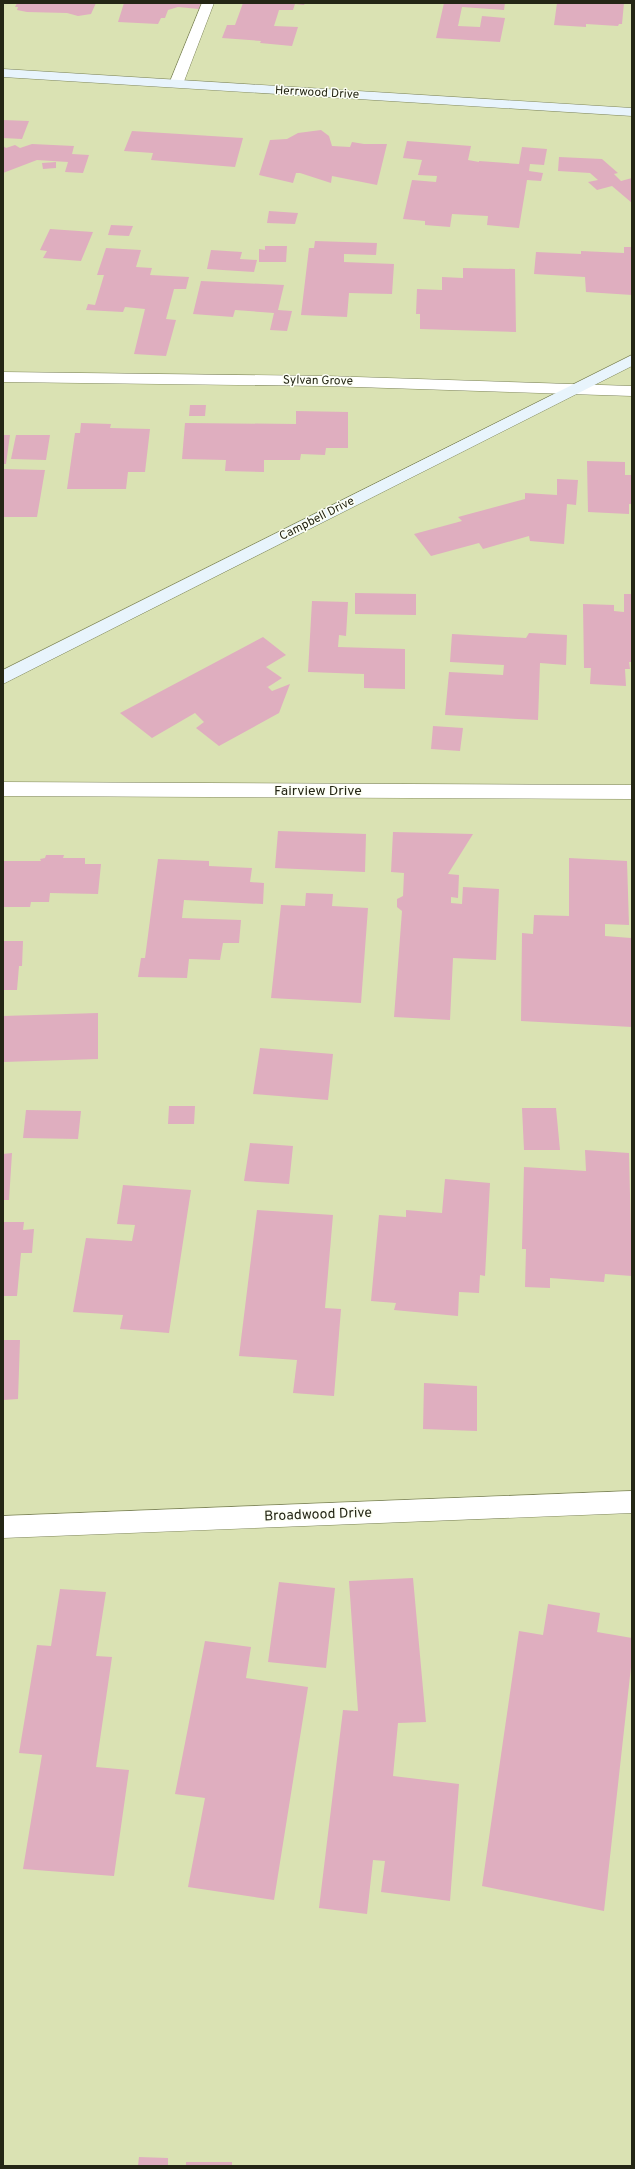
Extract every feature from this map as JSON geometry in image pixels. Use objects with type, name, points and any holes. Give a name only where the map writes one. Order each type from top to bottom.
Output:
[{"type":"street","points":[[176,84],[208,3]]},
{"type":"street","name":"Herrwood Drive","points":[[3,73],[632,112]]},
{"type":"street","name":"Campbell Drive","points":[[3,678],[632,360]]},
{"type":"street","name":"Sylvan Grove","points":[[3,377],[326,381],[632,391]]},
{"type":"street","name":"Fairview Drive","points":[[3,789],[632,792]]},
{"type":"street","name":"Broadwood Drive","points":[[3,1527],[632,1502]]},
{"type":"building","points":[[17,3],[96,3],[91,14],[78,16],[67,13],[27,12],[17,10],[18,7],[15,7]]},
{"type":"building","points":[[124,3],[201,3],[199,9],[178,7],[168,10],[165,18],[161,18],[158,24],[118,22]]},
{"type":"building","points":[[243,3],[305,3],[304,5],[295,4],[293,10],[279,10],[274,26],[298,27],[292,46],[260,43],[261,41],[222,38],[227,25],[235,25]]},
{"type":"building","points":[[444,3],[505,3],[504,10],[462,7],[458,26],[480,27],[482,16],[505,18],[500,42],[436,38]]},
{"type":"building","points":[[557,3],[624,3],[622,24],[619,24],[618,26],[586,24],[586,27],[554,25]]},
{"type":"building","points":[[3,120],[29,121],[22,139],[3,138]]},
{"type":"building","points":[[321,130],[329,136],[332,146],[350,147],[352,142],[364,144],[387,144],[377,185],[332,176],[331,183],[300,173],[296,173],[293,183],[259,175],[270,140],[287,139],[298,133]]},
{"type":"building","points":[[132,131],[243,138],[235,167],[151,160],[153,153],[124,151]]},
{"type":"building","points":[[407,141],[471,146],[468,160],[479,162],[519,164],[522,147],[547,149],[544,165],[530,164],[529,171],[543,173],[541,181],[527,180],[519,228],[487,225],[488,216],[452,214],[450,227],[425,225],[425,221],[403,219],[412,180],[436,182],[437,176],[418,175],[422,160],[403,158]]},
{"type":"building","points":[[32,144],[74,146],[72,154],[89,155],[83,173],[65,172],[68,162],[37,160],[3,173],[3,146],[6,148],[15,145],[20,148]]},
{"type":"building","points":[[559,157],[602,159],[618,173],[614,174],[621,181],[632,178],[632,203],[612,186],[597,190],[588,182],[598,180],[590,173],[558,171]]},
{"type":"building","points":[[56,162],[56,168],[43,169],[42,163]]},
{"type":"building","points":[[269,211],[298,213],[295,224],[267,223]]},
{"type":"building","points":[[111,225],[133,226],[129,236],[108,235]]},
{"type":"building","points":[[50,229],[93,232],[81,261],[43,258],[47,251],[40,250]]},
{"type":"building","points":[[315,241],[377,243],[376,255],[344,254],[344,262],[394,264],[392,294],[349,293],[347,317],[301,315],[309,248],[314,248]]},
{"type":"building","points":[[265,246],[287,246],[286,262],[259,262],[259,249],[265,250]]},
{"type":"building","points":[[624,247],[632,247],[632,295],[586,292],[585,277],[534,274],[536,252],[581,254],[581,251],[624,253]]},
{"type":"building","points":[[106,248],[141,250],[136,267],[152,268],[150,275],[189,277],[186,289],[174,289],[166,319],[176,320],[166,356],[134,354],[145,309],[125,307],[123,312],[86,310],[88,304],[95,305],[104,275],[97,275]]},
{"type":"building","points":[[211,250],[242,252],[240,259],[257,260],[254,272],[207,269]]},
{"type":"building","points":[[463,268],[515,269],[516,332],[420,329],[420,314],[416,314],[417,289],[442,290],[442,277],[463,278]]},
{"type":"building","points":[[201,281],[284,285],[278,310],[292,311],[287,331],[270,330],[274,313],[235,310],[233,317],[193,314]]},
{"type":"building","points":[[190,405],[206,405],[205,416],[189,416]]},
{"type":"building","points":[[296,411],[348,412],[348,448],[326,448],[325,455],[301,454],[300,460],[264,460],[264,472],[225,471],[226,460],[182,459],[185,423],[296,424]]},
{"type":"building","points":[[81,423],[111,424],[110,428],[150,429],[145,472],[128,472],[126,489],[67,489],[75,433],[80,433]]},
{"type":"building","points":[[3,435],[10,435],[6,464],[3,464]]},
{"type":"building","points":[[16,435],[50,435],[46,460],[11,459]]},
{"type":"building","points":[[587,461],[625,462],[625,475],[632,475],[632,504],[629,504],[629,514],[588,512]]},
{"type":"building","points":[[3,469],[45,470],[37,517],[3,517]]},
{"type":"building","points":[[557,479],[578,480],[576,505],[567,504],[564,544],[530,541],[529,536],[483,549],[479,543],[431,556],[414,534],[462,521],[458,517],[525,499],[525,493],[557,495]]},
{"type":"building","points":[[355,593],[416,594],[416,615],[355,614]]},
{"type":"building","points":[[624,594],[632,594],[632,662],[629,662],[630,669],[625,669],[626,686],[590,684],[591,668],[584,668],[583,604],[614,605],[614,611],[624,612]]},
{"type":"building","points":[[312,601],[348,602],[346,636],[339,635],[338,647],[405,649],[405,689],[364,688],[364,674],[308,672]]},
{"type":"building","points":[[529,633],[567,635],[566,665],[540,663],[538,720],[445,715],[449,672],[503,675],[504,665],[450,662],[452,634],[526,638]]},
{"type":"building","points":[[263,637],[286,655],[266,667],[282,678],[268,687],[272,691],[290,684],[279,713],[219,746],[196,728],[204,722],[195,713],[152,738],[120,713]]},
{"type":"building","points":[[433,726],[463,728],[460,751],[431,749]]},
{"type":"building","points":[[278,831],[366,834],[365,872],[275,868]]},
{"type":"building","points":[[393,832],[473,834],[448,874],[459,875],[458,898],[451,897],[451,903],[462,904],[463,887],[499,889],[496,960],[453,958],[450,1020],[394,1017],[402,911],[397,907],[397,899],[403,896],[404,873],[391,872]]},
{"type":"building","points":[[46,855],[64,855],[63,858],[85,858],[85,864],[101,864],[98,894],[50,893],[49,902],[31,902],[30,907],[3,907],[3,861],[41,861],[40,859],[45,858]]},
{"type":"building","points":[[569,858],[627,861],[629,925],[605,924],[605,936],[631,938],[632,1027],[521,1021],[522,933],[533,934],[534,915],[569,916]]},
{"type":"building","points":[[158,859],[209,861],[209,866],[252,868],[250,882],[264,883],[263,904],[184,900],[182,918],[241,920],[239,943],[223,943],[220,960],[189,959],[187,978],[138,977],[141,958],[145,958]]},
{"type":"building","points":[[306,893],[333,894],[332,906],[368,908],[361,1003],[271,998],[281,905],[305,906]]},
{"type":"building","points":[[3,941],[23,941],[22,966],[19,966],[17,990],[3,990]]},
{"type":"building","points":[[98,1013],[98,1059],[3,1062],[3,1016]]},
{"type":"building","points":[[260,1048],[333,1054],[328,1100],[253,1094]]},
{"type":"building","points":[[169,1106],[195,1106],[194,1124],[168,1124]]},
{"type":"building","points":[[522,1108],[556,1108],[560,1150],[524,1150]]},
{"type":"building","points":[[26,1110],[81,1111],[78,1139],[23,1138]]},
{"type":"building","points":[[250,1143],[293,1146],[289,1184],[244,1181]]},
{"type":"building","points":[[585,1150],[629,1153],[632,1276],[605,1274],[604,1282],[550,1278],[550,1288],[525,1287],[526,1249],[522,1249],[524,1167],[586,1171]]},
{"type":"building","points":[[12,1153],[9,1200],[3,1200],[3,1154]]},
{"type":"building","points":[[445,1179],[490,1183],[485,1276],[480,1275],[479,1293],[459,1292],[458,1316],[394,1310],[396,1303],[371,1301],[379,1215],[406,1217],[406,1210],[442,1213]]},
{"type":"building","points":[[123,1185],[191,1190],[169,1333],[120,1329],[123,1315],[73,1312],[86,1238],[132,1241],[135,1225],[117,1224]]},
{"type":"building","points":[[257,1210],[333,1215],[325,1308],[341,1309],[334,1396],[293,1393],[297,1360],[239,1356]]},
{"type":"building","points":[[3,1222],[24,1222],[23,1230],[34,1229],[32,1253],[21,1253],[17,1296],[3,1296]]},
{"type":"building","points":[[3,1340],[20,1340],[18,1399],[3,1400]]},
{"type":"building","points":[[424,1383],[477,1386],[477,1431],[423,1429]]},
{"type":"building","points":[[413,1578],[426,1722],[398,1723],[393,1776],[459,1784],[450,1901],[381,1892],[385,1861],[373,1860],[367,1914],[319,1908],[343,1710],[358,1711],[349,1581]]},
{"type":"building","points":[[279,1582],[335,1588],[326,1668],[268,1662]]},
{"type":"building","points":[[60,1589],[106,1592],[96,1656],[112,1657],[96,1767],[129,1770],[114,1876],[23,1869],[42,1755],[19,1753],[37,1645],[51,1646]]},
{"type":"building","points":[[548,1604],[600,1613],[597,1632],[632,1638],[632,1658],[604,1911],[482,1886],[519,1631],[543,1635]]},
{"type":"building","points":[[205,1641],[251,1647],[246,1678],[308,1687],[274,1900],[188,1887],[205,1798],[175,1794]]},
{"type":"building","points":[[139,2157],[168,2158],[168,2166],[138,2166]]},
{"type":"building","points":[[186,2162],[232,2162],[232,2166],[186,2166]]}]
